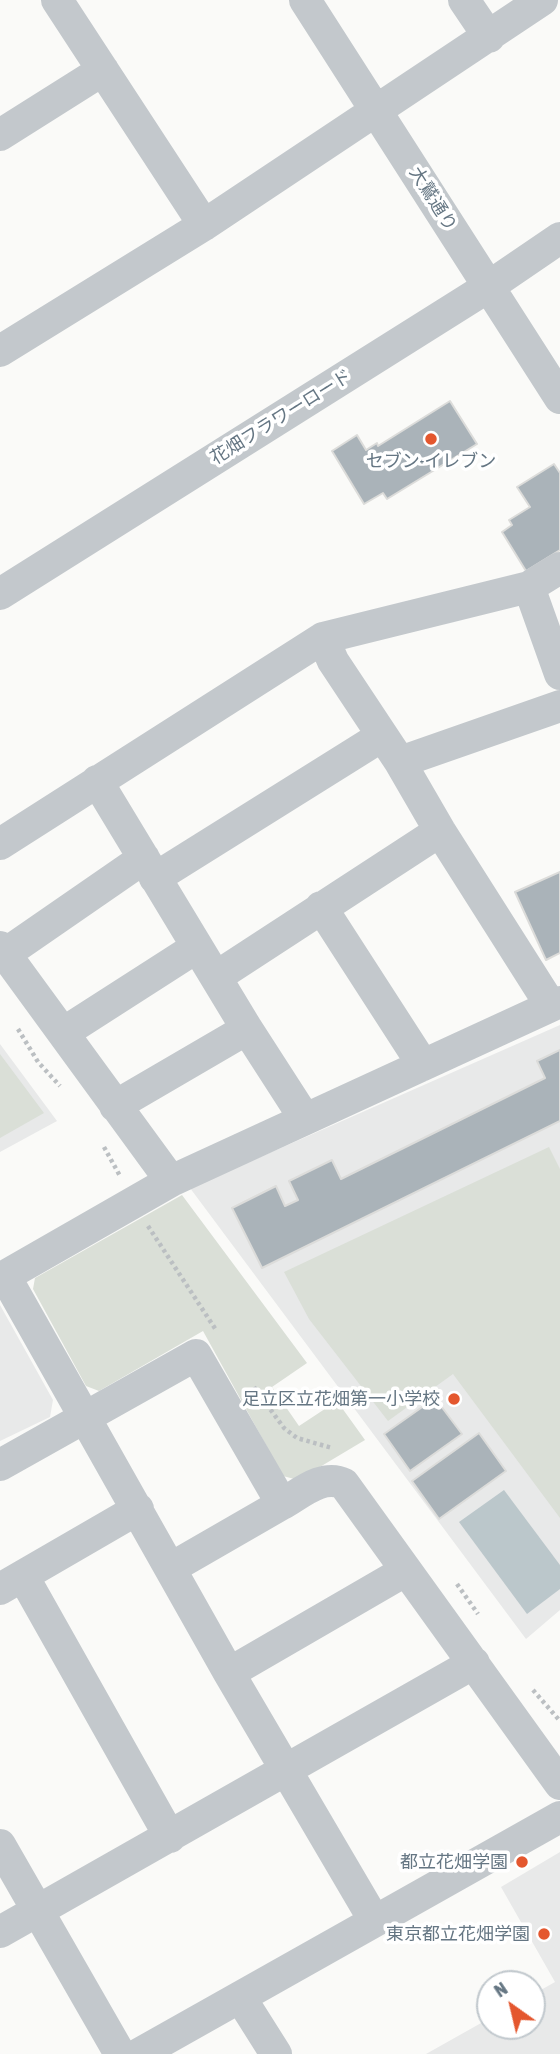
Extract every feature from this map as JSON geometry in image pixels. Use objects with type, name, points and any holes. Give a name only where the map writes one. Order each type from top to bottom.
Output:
[{"type":"street","points":[[57,0],[204,225]]},
{"type":"street","name":"大鷲通り","points":[[305,0],[560,398]]},
{"type":"street","points":[[464,0],[489,37]]},
{"type":"street","points":[[0,351],[204,225],[542,0]]},
{"type":"street","points":[[0,135],[103,70]]},
{"type":"street","name":"花畑フラワーロード","points":[[0,594],[560,238]]},
{"type":"street","points":[[0,845],[323,638],[529,587],[560,568]]},
{"type":"street","points":[[529,587],[560,674]]},
{"type":"street","points":[[323,638],[333,660],[400,762],[440,831],[556,1004],[171,1181],[5,1276],[285,1771],[374,1920]]},
{"type":"street","points":[[400,762],[560,706]]},
{"type":"street","points":[[171,1181],[3,950],[382,736]]},
{"type":"street","points":[[97,781],[247,1029],[305,1119]]},
{"type":"street","points":[[216,977],[440,831]]},
{"type":"street","points":[[321,908],[423,1065]]},
{"type":"street","points":[[63,1033],[197,947]]},
{"type":"street","points":[[115,1106],[247,1029]]},
{"type":"street","points":[[0,1465],[196,1355],[282,1504]]},
{"type":"street","points":[[171,1568],[325,1481],[344,1484],[560,1784]]},
{"type":"street","points":[[138,1509],[11,1583],[170,1837]]},
{"type":"street","points":[[229,1673],[405,1571]]},
{"type":"street","points":[[0,1932],[474,1663]]},
{"type":"street","points":[[139,2054],[560,1816]]},
{"type":"street","points":[[0,1845],[120,2054]]},
{"type":"street","points":[[240,1997],[276,2054]]},
{"type":"path","points":[[13,1021],[38,1062],[65,1091]]},
{"type":"path","points":[[102,1143],[148,1226],[222,1339]]},
{"type":"path","points":[[252,1384],[284,1428],[297,1438],[335,1449]]},
{"type":"path","points":[[450,1577],[462,1589],[480,1619]]},
{"type":"path","points":[[529,1687],[540,1695],[560,1721]]},
{"type":"shaded area","name":"足立区立花畑第一小学校","points":[[560,1025],[560,1610],[526,1639],[190,1188]]},
{"type":"shaded area","points":[[0,1044],[57,1121],[0,1152]]},
{"type":"shaded area","points":[[0,1054],[44,1113],[0,1138]]},
{"type":"shaded area","points":[[549,1147],[560,1169],[560,1518],[453,1374],[388,1421],[309,1319],[284,1272]]},
{"type":"shaded area","points":[[182,1195],[307,1363],[272,1387],[299,1426],[337,1401],[365,1440],[298,1480],[283,1476],[203,1331],[99,1391],[86,1386],[33,1289],[35,1278]]},
{"type":"shaded area","points":[[0,1305],[53,1400],[50,1417],[0,1441]]},
{"type":"shaded area","points":[[504,1490],[560,1565],[560,1589],[527,1614],[459,1522]]},
{"type":"shaded area","name":"東京都立花畑学園","points":[[560,1852],[560,2054],[426,2054],[476,2026],[476,2040],[546,2040],[546,1987],[555,1982],[501,1887]]},
{"type":"building","points":[[450,401],[477,444],[387,499],[383,493],[364,504],[332,451],[357,435],[366,450],[377,443],[378,446]]},
{"type":"building","points":[[554,464],[560,473],[560,550],[526,571],[502,532],[512,525],[509,520],[530,507],[517,487]]},
{"type":"building","points":[[560,872],[560,953],[546,960],[515,892]]},
{"type":"building","points":[[560,1050],[560,1121],[262,1268],[232,1208],[276,1186],[285,1206],[298,1200],[289,1181],[332,1160],[341,1179],[545,1078],[537,1061]]},
{"type":"building","points":[[435,1398],[462,1434],[410,1471],[384,1434]]},
{"type":"building","points":[[479,1433],[506,1471],[439,1519],[412,1481]]},
{"type":"place","name":"セブン-イレブン","points":[[431,439]]},
{"type":"place","name":"足立区立花畑第一小学校","points":[[454,1399]]},
{"type":"place","name":"都立花畑学園","points":[[522,1862]]},
{"type":"place","name":"東京都立花畑学園","points":[[544,1934]]}]
